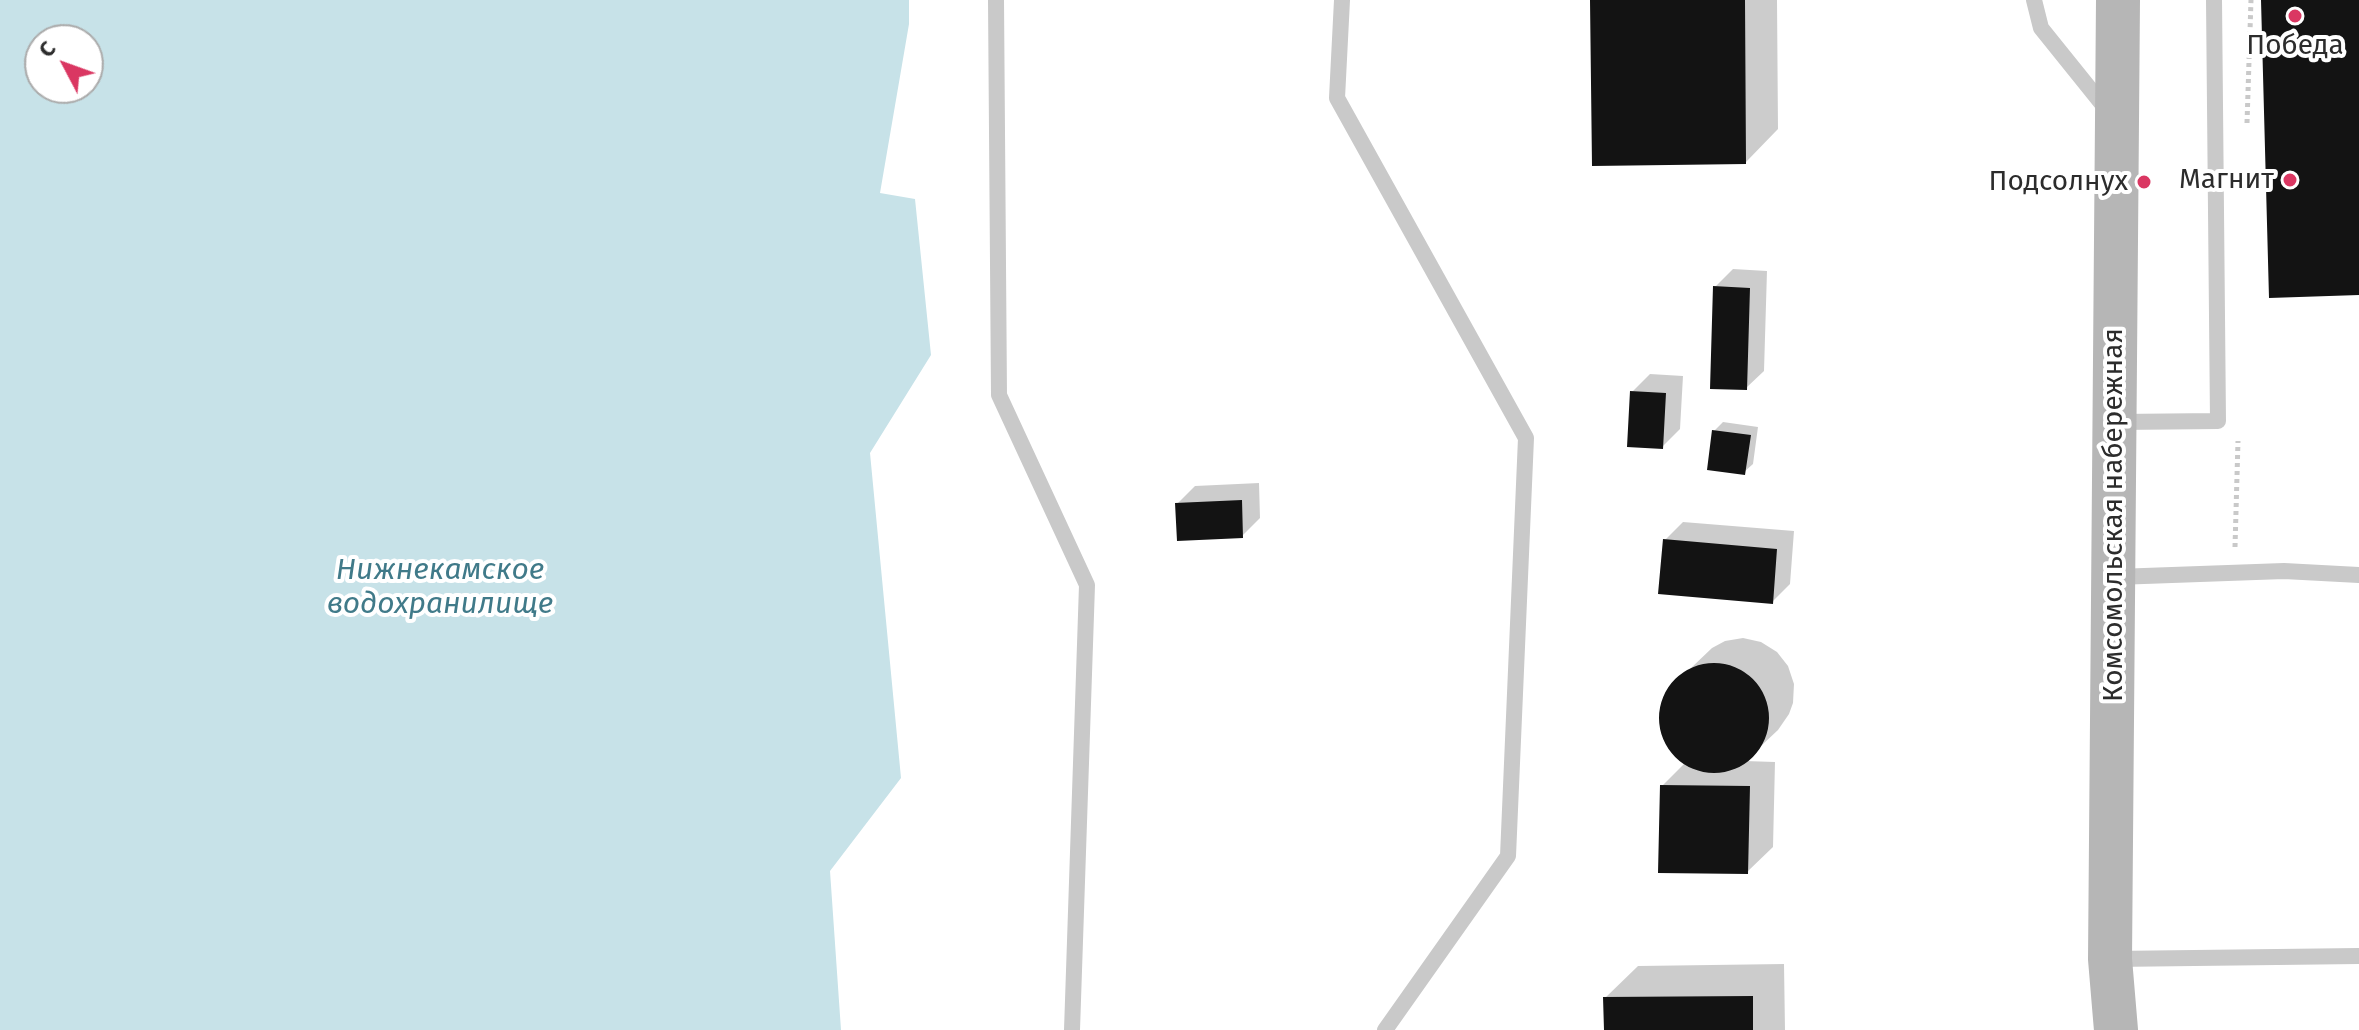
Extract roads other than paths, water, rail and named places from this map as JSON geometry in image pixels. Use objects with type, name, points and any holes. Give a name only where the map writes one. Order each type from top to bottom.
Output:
[{"type":"street","name":"Комсомольская набережная","points":[[2116,1030],[2110,959],[2118,0]]},
{"type":"lane","points":[[996,0],[999,395],[1087,585],[1072,1030]]},
{"type":"lane","points":[[1342,0],[1337,98],[1526,438],[1508,856],[1385,1030]]},
{"type":"lane","points":[[2034,0],[2041,28],[2117,122]]},
{"type":"lane","points":[[2116,422],[2218,421],[2214,0]]},
{"type":"lane","points":[[2114,577],[2284,571],[2359,575]]},
{"type":"lane","points":[[2110,959],[2359,956]]},
{"type":"water","name":"Нижнекамское водохранилище","points":[[0,0],[909,0],[909,24],[880,193],[915,199],[931,355],[870,453],[901,778],[830,871],[841,1030],[0,1030]]},
{"type":"place","name":"Победа","points":[[2295,16]]},
{"type":"place","name":"Магнит","points":[[2290,180]]},
{"type":"place","name":"Подсолнух","points":[[2144,182]]}]
